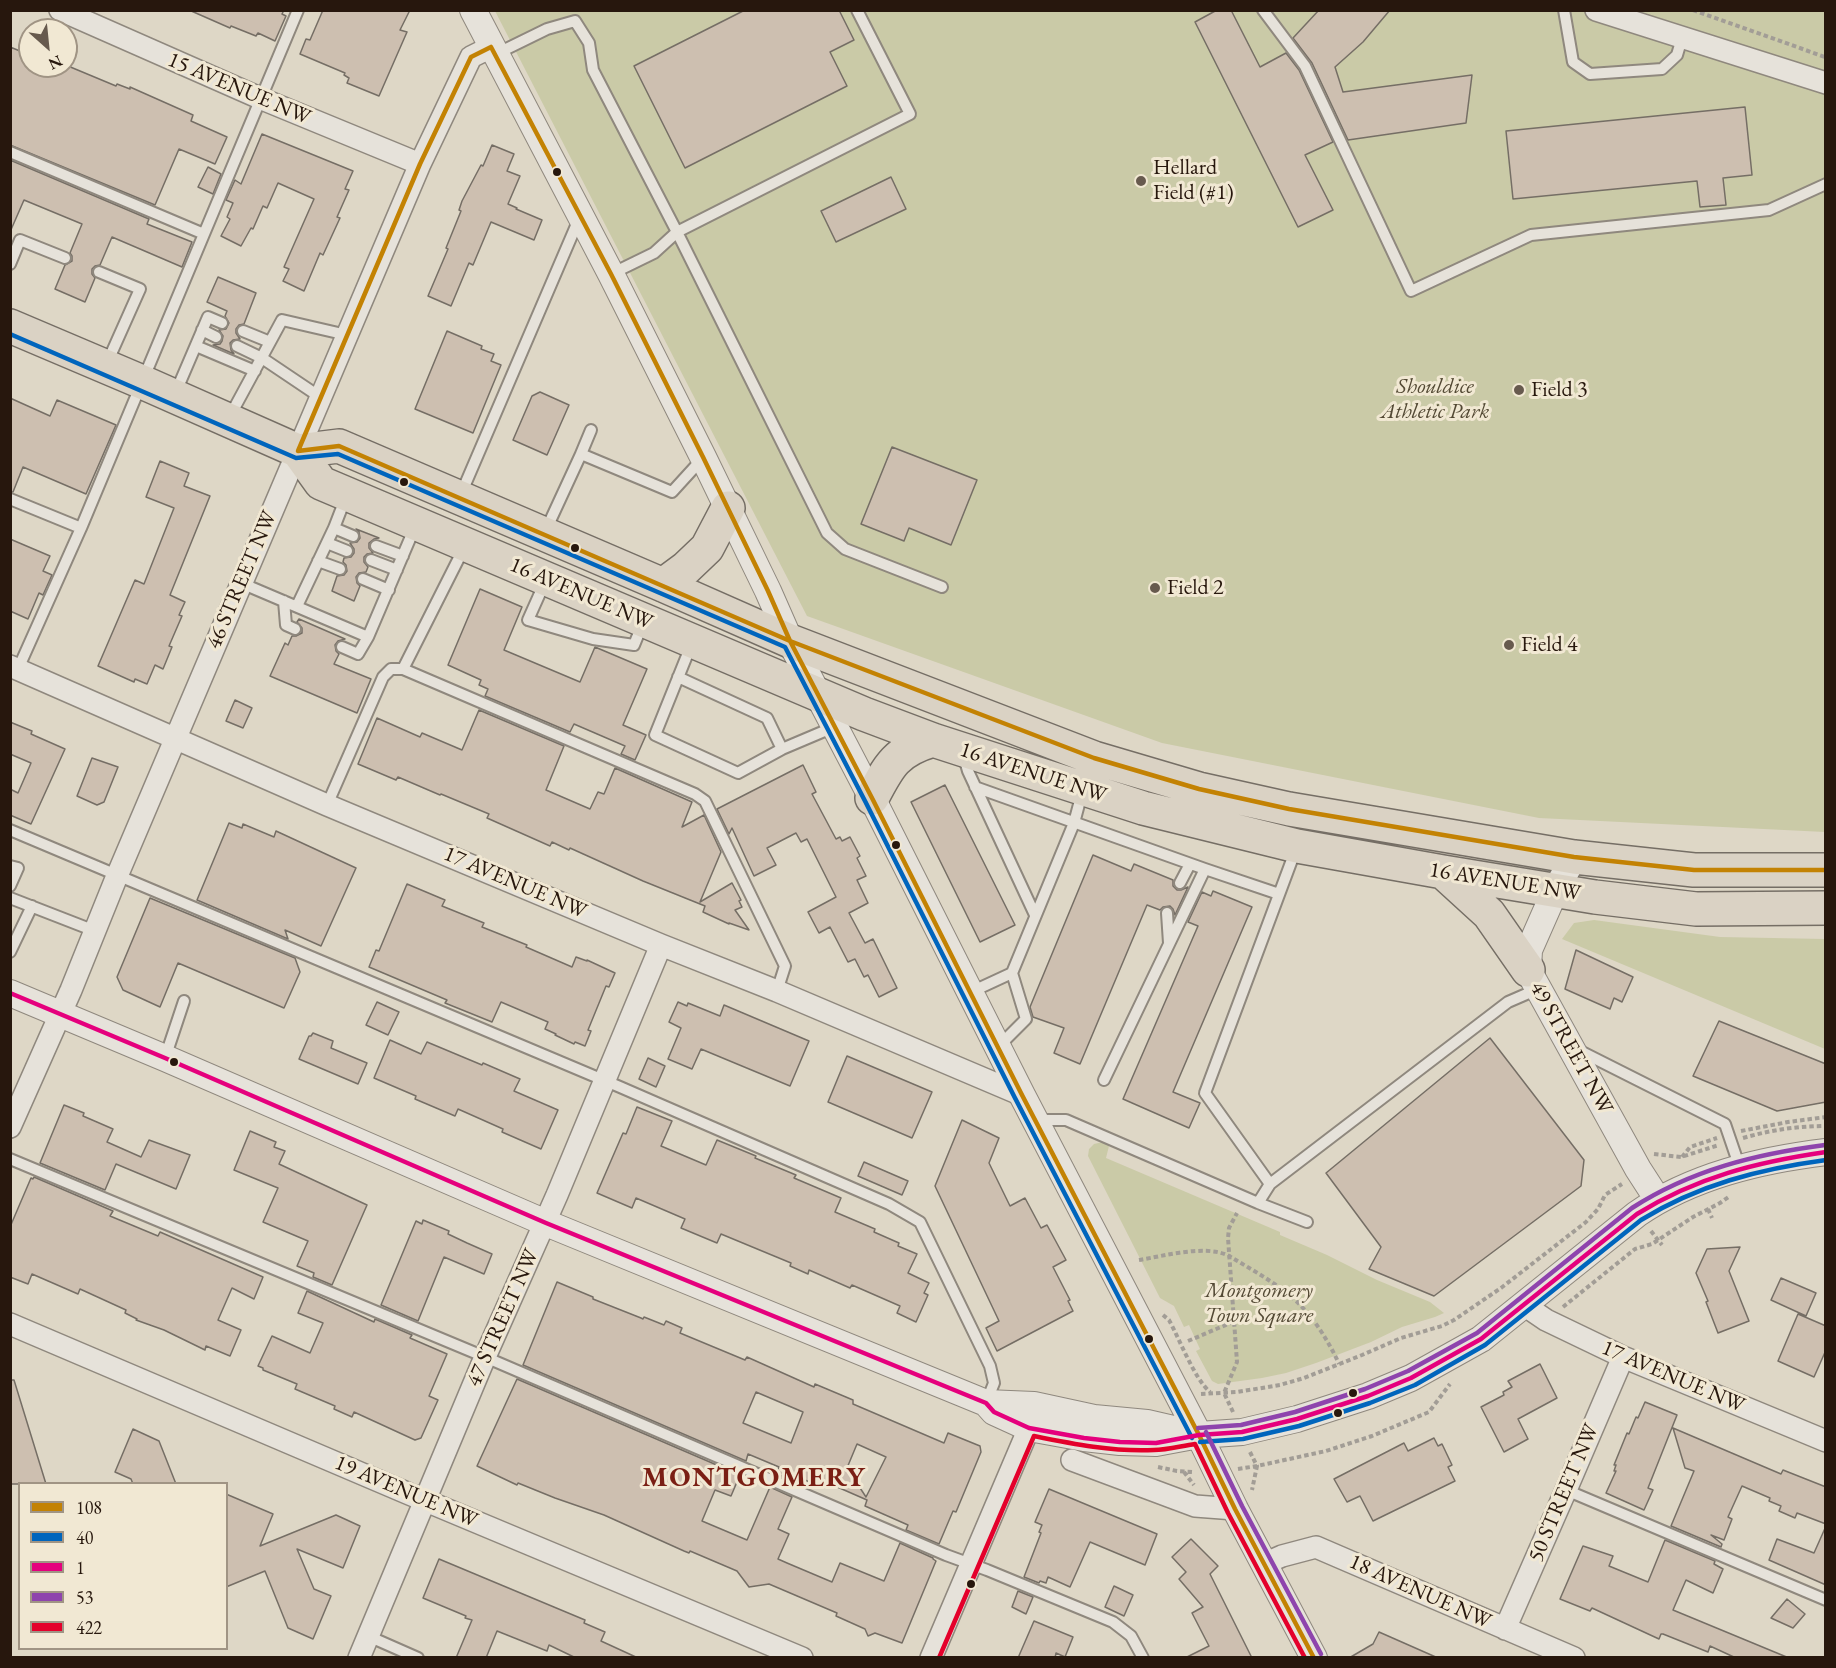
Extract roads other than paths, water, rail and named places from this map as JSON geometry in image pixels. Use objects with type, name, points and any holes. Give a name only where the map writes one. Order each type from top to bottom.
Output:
[{"type":"highway","points":[[10,326],[298,451]]},
{"type":"highway","name":"16 AVENUE NW","points":[[1826,870],[1694,870],[1574,858],[1289,808],[1199,789],[1094,758],[790,641],[339,446],[298,451],[321,483],[692,641],[947,745],[1143,808],[1297,846],[1595,897],[1696,909],[1826,908]]},
{"type":"highway","points":[[663,585],[707,548],[728,507]]},
{"type":"highway","points":[[872,798],[896,758],[906,750],[947,745]]},
{"type":"highway","points":[[1443,872],[1489,914],[1533,980]]},
{"type":"street","name":"15 AVENUE NW","points":[[60,10],[262,99],[420,164]]},
{"type":"street","points":[[473,10],[703,457],[790,641],[1235,1509],[1314,1658]]},
{"type":"street","points":[[1596,10],[1826,83]]},
{"type":"street","name":"46 STREET NW","points":[[10,1127],[420,164],[471,57],[493,50]]},
{"type":"street","name":"17 AVENUE NW","points":[[14,667],[327,805],[1022,1095]]},
{"type":"street","name":"49 STREET NW","points":[[1574,858],[1555,891],[1529,950],[1533,980],[1638,1169],[1658,1200]]},
{"type":"street","name":"47 STREET NW","points":[[359,1658],[485,1357],[546,1223],[661,945]]},
{"type":"street","points":[[10,993],[546,1223],[986,1403],[1034,1405],[1094,1418],[1147,1423],[1199,1435]]},
{"type":"street","points":[[986,1403],[994,1412],[1029,1428],[1120,1442],[1156,1443],[1199,1435],[1242,1432],[1297,1419],[1368,1396],[1411,1378],[1481,1339],[1637,1214],[1658,1200],[1695,1183],[1738,1180],[1786,1158],[1826,1152]]},
{"type":"street","name":"17 AVENUE NW","points":[[1524,1305],[1546,1320],[1623,1357],[1826,1441]]},
{"type":"street","name":"19 AVENUE NW","points":[[10,1324],[802,1658]]},
{"type":"street","name":"50 STREET NW","points":[[1504,1629],[1623,1357]]},
{"type":"street","points":[[931,1658],[1029,1428]]},
{"type":"street","points":[[1072,1460],[1195,1506],[1235,1509]]},
{"type":"street","name":"18 AVENUE NW","points":[[1264,1564],[1282,1556],[1316,1547],[1574,1658]]},
{"type":"lane","points":[[14,667],[81,528],[298,10]]},
{"type":"lane","points":[[610,274],[654,253],[677,232],[910,114],[856,10]]},
{"type":"lane","points":[[1263,10],[1305,66],[1411,291],[1531,235],[1769,210],[1826,184]]},
{"type":"lane","points":[[1564,10],[1573,62],[1590,74],[1662,69],[1677,55],[1682,38]]},
{"type":"lane","points":[[493,50],[575,21],[589,43],[593,70],[828,533],[845,549],[942,587]]},
{"type":"lane","points":[[10,152],[204,234]]},
{"type":"lane","points":[[459,498],[580,216]]},
{"type":"lane","points":[[10,264],[20,240],[65,258]]},
{"type":"lane","points":[[99,272],[140,289],[106,366]]},
{"type":"lane","points":[[174,396],[208,317],[222,322]]},
{"type":"lane","points":[[228,420],[282,320],[347,334]]},
{"type":"lane","points":[[202,330],[216,337]]},
{"type":"lane","points":[[243,331],[270,342]]},
{"type":"lane","points":[[196,346],[255,371]]},
{"type":"lane","points":[[237,346],[262,358],[320,397]]},
{"type":"lane","points":[[544,534],[591,430]]},
{"type":"lane","points":[[581,454],[672,492],[703,457]]},
{"type":"lane","points":[[297,606],[334,528],[347,494]]},
{"type":"lane","points":[[10,499],[81,528]]},
{"type":"lane","points":[[342,647],[358,654],[389,590],[416,524]]},
{"type":"lane","points":[[334,528],[353,536]]},
{"type":"lane","points":[[327,543],[347,550]]},
{"type":"lane","points":[[403,669],[465,545]]},
{"type":"lane","points":[[376,546],[403,556]]},
{"type":"lane","points":[[370,560],[397,570]]},
{"type":"lane","points":[[318,561],[340,569]]},
{"type":"lane","points":[[363,579],[389,590]]},
{"type":"lane","points":[[546,579],[528,620],[593,639],[634,645],[644,620]]},
{"type":"lane","points":[[241,583],[368,637]]},
{"type":"lane","points":[[284,601],[286,625],[295,629]]},
{"type":"lane","points":[[692,641],[655,735],[738,773],[782,749],[834,727]]},
{"type":"lane","points":[[327,805],[383,677],[391,669],[403,669],[695,794],[705,801],[785,966],[777,991]]},
{"type":"lane","points":[[678,677],[767,717],[782,749]]},
{"type":"lane","points":[[947,745],[975,787],[1035,915]]},
{"type":"lane","points":[[975,787],[1279,894]]},
{"type":"lane","points":[[998,1047],[1026,1019],[1012,973],[1074,823],[1083,789]]},
{"type":"lane","points":[[10,830],[604,1080],[889,1204],[920,1222],[990,1366],[994,1383],[986,1403]]},
{"type":"lane","points":[[1270,1184],[1205,1093],[1297,846]]},
{"type":"lane","points":[[1180,883],[1190,864]]},
{"type":"lane","points":[[10,866],[18,868],[10,886]]},
{"type":"lane","points":[[1104,1080],[1204,869]]},
{"type":"lane","points":[[10,898],[94,931]]},
{"type":"lane","points":[[12,947],[32,906]]},
{"type":"lane","points":[[1167,913],[1169,943]]},
{"type":"lane","points":[[971,992],[1012,973]]},
{"type":"lane","points":[[1258,1203],[1270,1184],[1508,1002],[1533,980]]},
{"type":"lane","points":[[165,1058],[184,1001]]},
{"type":"lane","points":[[1570,1046],[1725,1124],[1730,1137],[1738,1180]]},
{"type":"lane","points":[[1035,1120],[1069,1121],[1307,1222]]},
{"type":"lane","points":[[10,1159],[485,1357],[935,1550],[1113,1622],[1131,1636],[1143,1658]]},
{"type":"lane","points":[[1566,1490],[1826,1600]]},
{"type":"lane","points":[[368,1636],[418,1658]]},
{"type":"place","name":"Hellard Field (#1)","points":[[1141,181]]},
{"type":"place","name":"Field 3","points":[[1519,390]]},
{"type":"place","name":"Field 2","points":[[1155,588]]},
{"type":"place","name":"Field 4","points":[[1509,645]]},
{"type":"district","name":"MONTGOMERY","points":[[754,1478]]},
{"type":"park label","name":"Shouldice Athletic Park","points":[[1435,400]]},
{"type":"park label","name":"Montgomery Town Square","points":[[1259,1304]]}]
